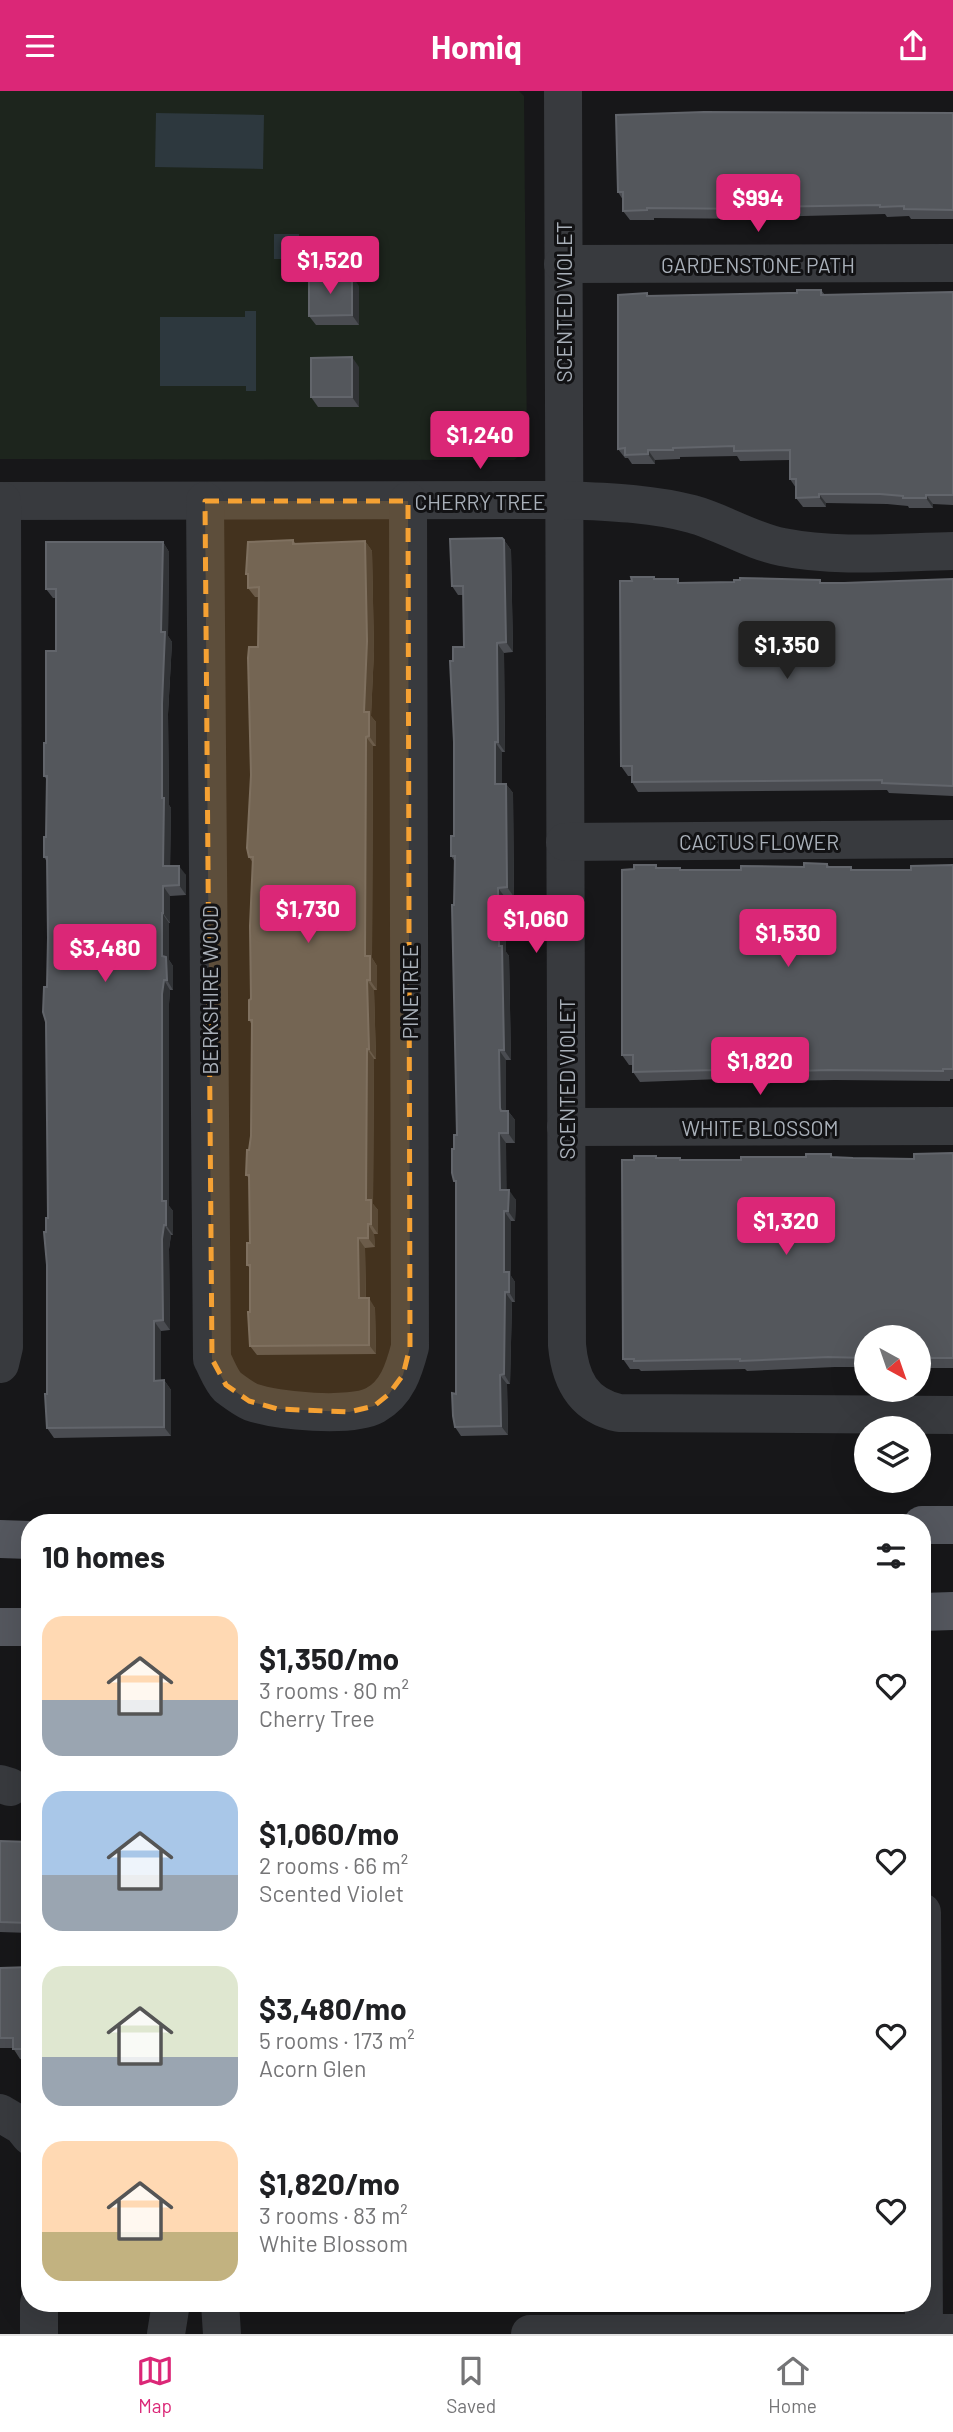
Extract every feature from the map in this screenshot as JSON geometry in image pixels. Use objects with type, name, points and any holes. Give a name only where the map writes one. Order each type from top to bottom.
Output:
[{"type":"main road","points":[[931,1525],[953,1525]]},
{"type":"main road","points":[[0,1539],[21,1540]]},
{"type":"main road","points":[[931,1612],[953,1611]]},
{"type":"main road","points":[[0,1627],[21,1627]]},
{"type":"street","name":"SCENTED VIOLET","points":[[563,91],[566,1345],[569,1368],[589,1399],[606,1410],[619,1413],[953,1415]]},
{"type":"street","name":"GARDENSTONE PATH","points":[[563,264],[953,263]]},
{"type":"street","name":"CHERRY TREE","points":[[1,501],[564,500],[651,505],[692,514],[780,547],[839,553],[953,551]]},
{"type":"street","points":[[0,1364],[4,1347],[1,501]]},
{"type":"street","name":"BERKSHIRE WOOD","points":[[205,501],[212,1359],[226,1385],[249,1401],[278,1409],[311,1411]]},
{"type":"street","name":"PINETREE","points":[[311,1411],[349,1412],[374,1406],[389,1394],[403,1375],[410,1347],[408,501]]},
{"type":"street","name":"CACTUS FLOWER","points":[[565,842],[953,839]]},
{"type":"street","name":"WHITE BLOSSOM","points":[[566,1127],[953,1126]]},
{"type":"street","points":[[931,2064],[953,2064]]},
{"type":"street","points":[[0,2113],[21,2125]]},
{"type":"street","points":[[530,2334],[934,2333],[931,2260]]},
{"type":"street","points":[[39,2312],[39,2334]]},
{"type":"street","points":[[166,2334],[170,2312]]},
{"type":"street","points":[[221,2312],[222,2334]]},
{"type":"street","points":[[578,2312],[578,2334]]},
{"type":"highlighted area","points":[[205,501],[408,501],[410,1347],[403,1375],[389,1394],[374,1406],[349,1412],[278,1409],[249,1401],[226,1385],[212,1359]]},
{"type":"shaded area","points":[[0,91],[519,91],[524,96],[527,450],[514,460],[0,459]]},
{"type":"shaded area","points":[[156,113],[264,115],[263,169],[155,167]]},
{"type":"shaded area","points":[[274,234],[299,234],[299,259],[274,259]]},
{"type":"shaded area","points":[[245,311],[256,311],[256,391],[246,391],[246,386],[160,386],[160,317],[245,317]]},
{"type":"building","points":[[704,112],[953,113],[953,210],[904,209],[904,206],[880,205],[756,209],[647,208],[623,211],[623,192],[618,192],[616,115]]},
{"type":"building","points":[[309,276],[352,276],[352,315],[309,316]]},
{"type":"building","points":[[797,290],[821,290],[821,295],[953,292],[953,495],[903,498],[880,494],[819,494],[819,497],[796,498],[796,479],[790,479],[790,450],[734,451],[734,446],[648,450],[648,454],[625,455],[625,448],[618,449],[618,295],[797,293]]},
{"type":"building","points":[[352,357],[352,397],[311,397],[311,358]]},
{"type":"building","points":[[502,538],[506,642],[497,643],[498,742],[495,742],[495,784],[506,784],[507,887],[498,888],[504,1050],[499,1050],[500,1108],[501,1111],[508,1111],[508,1133],[499,1133],[500,1190],[509,1190],[508,1211],[504,1211],[504,1272],[509,1272],[509,1292],[505,1292],[504,1374],[500,1375],[501,1426],[455,1427],[452,1393],[456,1394],[456,1181],[452,1173],[452,1149],[454,1135],[457,1135],[452,905],[455,856],[451,856],[451,836],[454,836],[454,742],[450,661],[453,661],[453,647],[464,647],[463,586],[452,586],[450,539]]},
{"type":"building","points":[[293,540],[293,544],[365,541],[367,641],[364,712],[369,712],[369,736],[366,737],[365,956],[370,956],[370,980],[367,980],[369,1049],[366,1200],[371,1200],[371,1224],[368,1224],[368,1238],[358,1238],[359,1298],[369,1298],[369,1345],[250,1346],[250,1265],[247,1265],[247,1243],[250,1243],[249,1175],[246,1175],[247,1150],[251,1136],[252,1020],[249,1020],[249,1000],[253,857],[249,857],[247,848],[251,775],[248,658],[249,647],[258,647],[259,587],[248,588],[246,574],[248,542]]},
{"type":"building","points":[[46,542],[163,542],[163,866],[179,866],[179,885],[163,886],[162,913],[162,956],[166,957],[167,980],[164,980],[162,994],[162,1201],[166,1201],[166,1225],[162,1239],[163,1320],[154,1321],[154,1381],[164,1380],[164,1427],[47,1428],[47,1265],[44,1232],[48,1218],[46,1022],[43,1012],[44,987],[47,987],[48,938],[47,857],[44,857],[47,776],[44,776],[44,743],[46,651],[56,651],[56,589],[46,589]]},
{"type":"building","points":[[631,577],[678,579],[678,583],[734,582],[740,578],[820,580],[820,583],[953,579],[953,786],[882,783],[882,780],[632,782],[632,766],[621,766],[620,581],[632,581]]},
{"type":"building","points":[[804,863],[851,867],[851,870],[911,870],[911,866],[953,865],[953,1069],[764,1072],[764,1075],[716,1073],[716,1070],[633,1072],[633,1055],[622,1055],[622,870],[634,869],[634,865],[656,865],[656,868],[680,870],[741,870],[741,866],[804,867]]},
{"type":"building","points":[[953,1153],[953,1358],[931,1358],[931,1325],[854,1325],[854,1358],[740,1361],[623,1359],[622,1160],[634,1160],[634,1156],[656,1156],[680,1160],[741,1160],[741,1157],[806,1157],[806,1154],[914,1159],[914,1154]]},
{"type":"building","points":[[0,1841],[21,1842],[21,1923],[0,1922]]},
{"type":"building","points":[[21,1967],[21,2049],[13,2049],[13,2038],[0,2038],[0,1968]]}]
